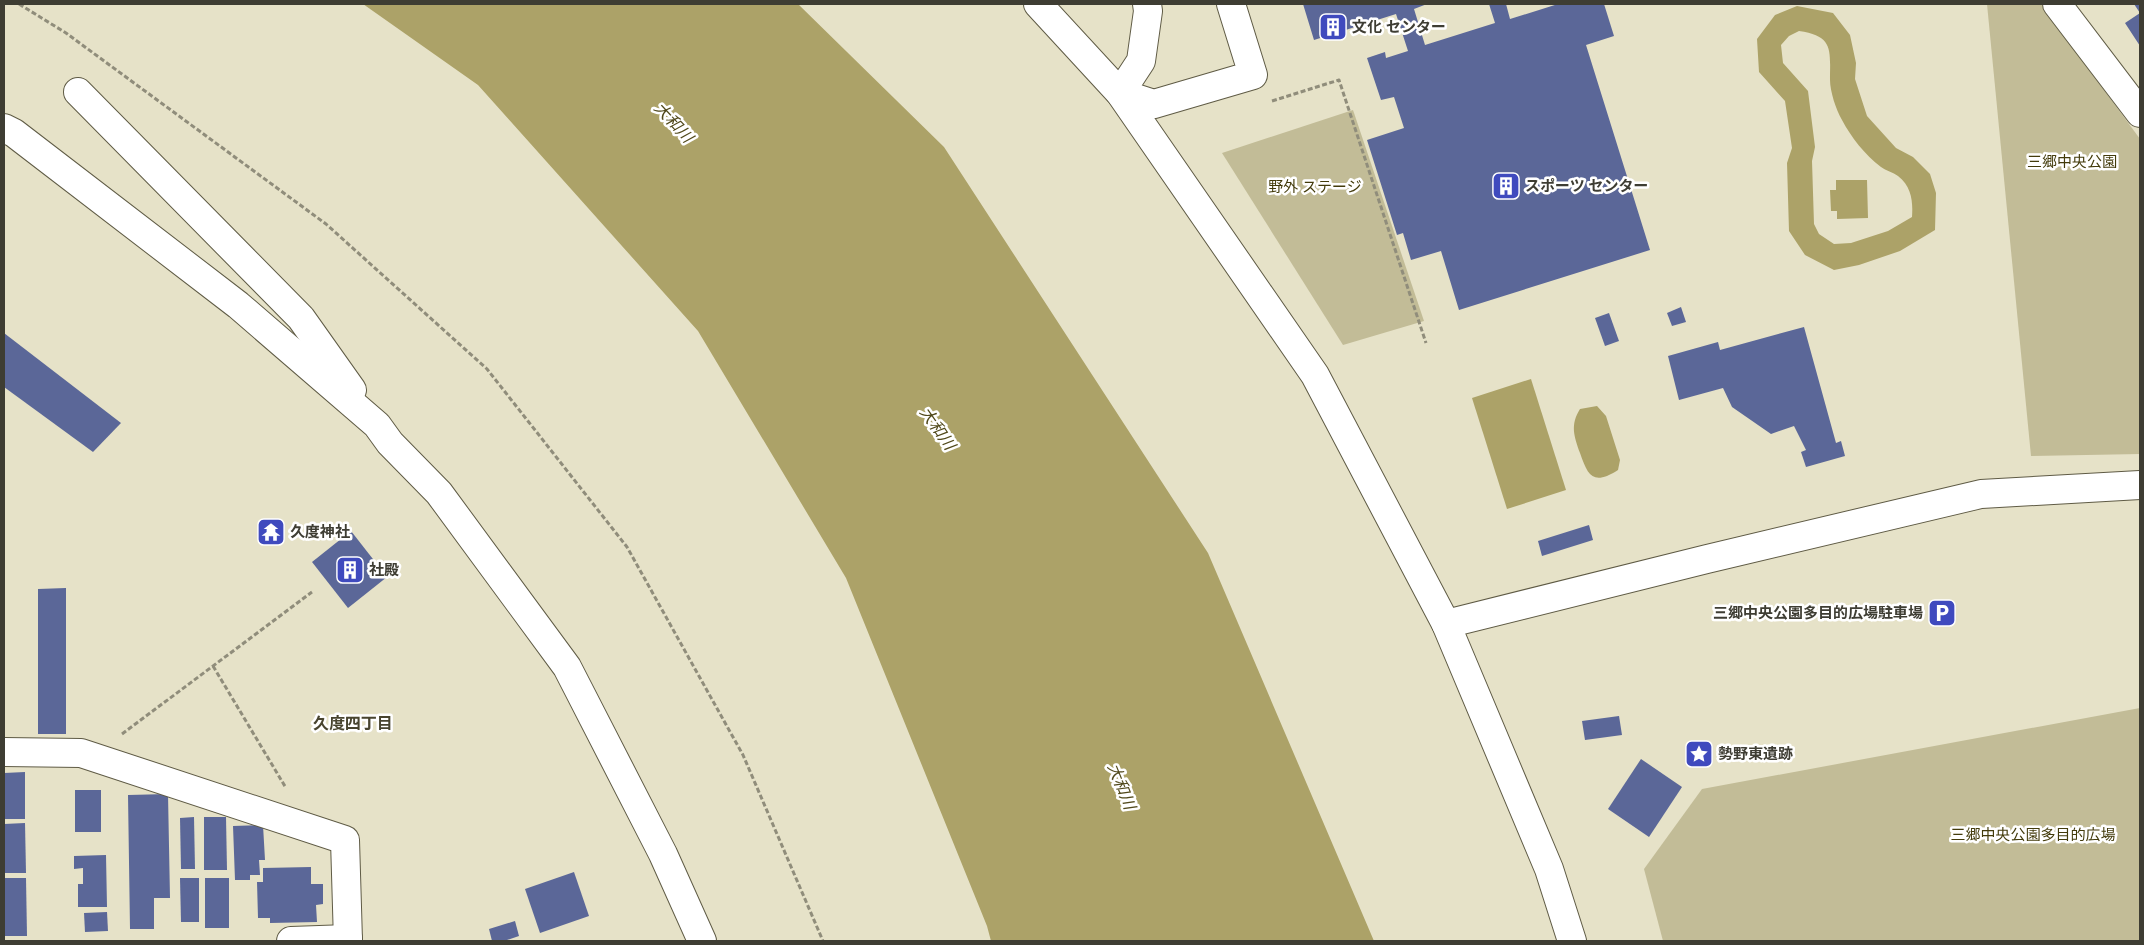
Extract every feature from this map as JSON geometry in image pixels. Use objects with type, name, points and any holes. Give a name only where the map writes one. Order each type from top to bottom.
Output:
[{"type":"street","points":[[1038,4],[1120,93],[1315,375],[1446,624],[1549,869],[1572,941]]},
{"type":"street","points":[[1120,93],[1141,61],[1148,11],[1146,4]]},
{"type":"street","points":[[1120,93],[1154,104],[1252,75],[1230,4]]},
{"type":"street","points":[[2057,4],[2140,113]]},
{"type":"street","points":[[78,92],[301,318],[390,443],[438,493],[567,667],[663,854],[702,941]]},
{"type":"street","points":[[4,128],[14,132],[238,306],[377,425]]},
{"type":"street","points":[[1446,624],[1707,559],[1981,494],[2140,485]]},
{"type":"street","points":[[4,752],[81,753],[345,840],[348,940],[291,941]]},
{"type":"path","points":[[19,4],[66,33],[326,224],[487,369],[627,547],[743,755],[823,941]]},
{"type":"path","points":[[1264,103],[1338,80],[1426,343]]},
{"type":"path","points":[[91,756],[312,592]]},
{"type":"path","points":[[213,666],[311,829]]},
{"type":"green space","name":"三郷中央公園","points":[[1987,4],[2041,4],[2140,139],[2140,454],[2031,456]]},
{"type":"green space","name":"野外 ステージ","points":[[1353,110],[1424,321],[1343,345],[1222,153]]},
{"type":"green space","name":"三郷中央公園多目的広場","points":[[2140,708],[2140,941],[1663,941],[1644,869],[1702,789]]},
{"type":"water","name":"大和川","points":[[363,4],[798,4],[944,147],[1208,553],[1374,941],[991,941],[987,926],[846,578],[698,331],[478,85]]},
{"type":"water","points":[[1797,6],[1833,13],[1850,35],[1856,63],[1855,79],[1867,116],[1896,148],[1913,157],[1930,174],[1936,193],[1935,230],[1900,251],[1859,265],[1834,270],[1805,255],[1789,231],[1787,163],[1792,148],[1785,101],[1759,72],[1757,39],[1775,15]],"holes":[[[1799,31],[1819,37],[1828,46],[1832,95],[1846,126],[1869,157],[1885,170],[1903,180],[1912,200],[1912,217],[1888,231],[1851,243],[1834,244],[1819,234],[1814,224],[1812,161],[1815,147],[1808,91],[1783,63],[1781,45],[1789,36]]]},
{"type":"water","points":[[1836,180],[1867,180],[1868,218],[1837,219],[1837,211],[1831,211],[1830,190],[1836,190]]},
{"type":"water","points":[[1531,379],[1566,490],[1507,509],[1472,398]]},
{"type":"water","points":[[1597,406],[1606,416],[1620,460],[1618,470],[1610,475],[1597,478],[1589,473],[1586,468],[1578,447],[1574,425],[1580,409]]},
{"type":"building","name":"スポーツ センター","points":[[1303,4],[1427,4],[1414,9],[1425,45],[1495,23],[1489,4],[1506,4],[1510,19],[1558,4],[1604,4],[1614,36],[1586,45],[1650,250],[1459,310],[1441,251],[1411,260],[1403,233],[1397,235],[1367,140],[1404,128],[1394,97],[1381,100],[1367,58],[1385,52],[1386,58],[1408,51],[1396,14],[1314,40]]},
{"type":"building","points":[[2134,4],[2140,4],[2140,13]]},
{"type":"building","points":[[2140,13],[2140,46],[2125,23]]},
{"type":"building","points":[[1681,307],[1686,322],[1672,326],[1667,313]]},
{"type":"building","points":[[1609,313],[1619,341],[1605,346],[1595,318]]},
{"type":"building","points":[[1804,327],[1836,443],[1841,441],[1845,456],[1806,467],[1801,452],[1806,450],[1794,426],[1771,434],[1732,407],[1723,388],[1679,400],[1668,356],[1718,342],[1720,350]]},
{"type":"building","points":[[4,333],[121,423],[93,452],[4,387]]},
{"type":"building","points":[[1589,525],[1593,540],[1542,556],[1538,541]]},
{"type":"building","name":"社殿","points":[[351,531],[387,577],[348,608],[312,562]]},
{"type":"building","points":[[66,588],[66,734],[38,734],[38,589]]},
{"type":"building","points":[[1619,716],[1622,735],[1585,740],[1582,721]]},
{"type":"building","points":[[1641,759],[1682,787],[1649,837],[1608,809]]},
{"type":"building","points":[[25,772],[25,819],[4,819],[4,773]]},
{"type":"building","points":[[75,790],[101,790],[101,832],[75,832]]},
{"type":"building","points":[[168,794],[170,898],[154,898],[154,929],[130,929],[128,795]]},
{"type":"building","points":[[194,817],[195,869],[181,869],[180,818]]},
{"type":"building","points":[[204,817],[226,817],[227,870],[204,870]]},
{"type":"building","points":[[25,823],[26,873],[4,873],[4,824]]},
{"type":"building","points":[[263,825],[265,860],[259,860],[260,875],[250,875],[250,880],[235,880],[233,826]]},
{"type":"building","points":[[106,855],[107,907],[78,907],[78,884],[83,884],[83,868],[74,869],[74,856]]},
{"type":"building","points":[[311,867],[311,884],[323,884],[323,904],[316,905],[317,922],[270,923],[270,918],[258,918],[257,882],[263,882],[263,868]]},
{"type":"building","points":[[574,872],[589,916],[540,933],[525,889]]},
{"type":"building","points":[[4,878],[26,878],[27,936],[4,936]]},
{"type":"building","points":[[180,878],[199,878],[199,922],[181,922]]},
{"type":"building","points":[[205,878],[229,878],[229,928],[205,928]]},
{"type":"building","points":[[107,912],[108,931],[85,932],[84,913]]},
{"type":"building","points":[[515,921],[519,936],[504,941],[492,941],[489,929]]},
{"type":"place","name":"文化 センター","points":[[1333,27]]},
{"type":"place","name":"スポーツ センター","points":[[1506,186]]},
{"type":"place","name":"久度神社","points":[[271,532]]},
{"type":"place","name":"社殿","points":[[350,570]]},
{"type":"place","name":"三郷中央公園多目的広場駐車場","points":[[1942,613]]},
{"type":"place","name":"勢野東遺跡","points":[[1699,754]]},
{"type":"district","name":"久度四丁目","points":[[353,723]]}]
